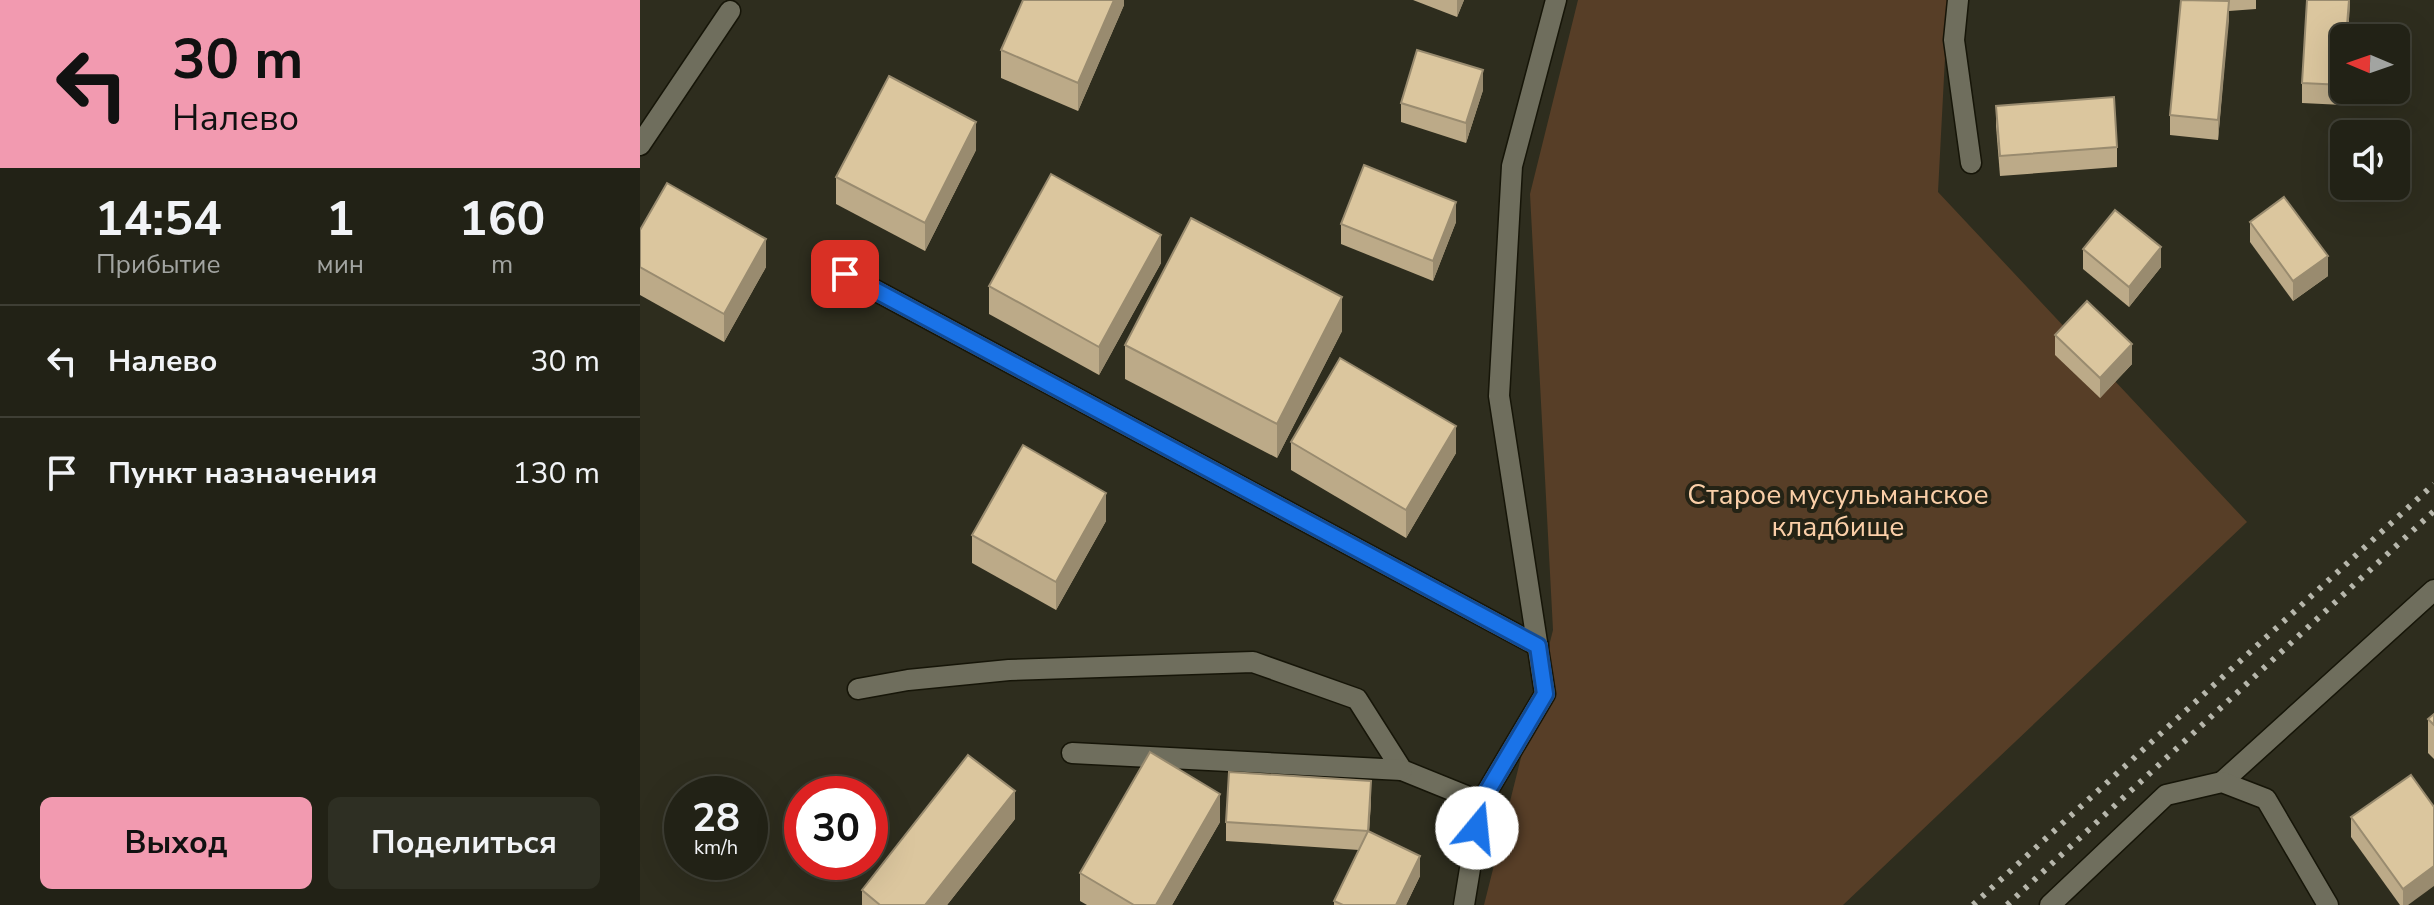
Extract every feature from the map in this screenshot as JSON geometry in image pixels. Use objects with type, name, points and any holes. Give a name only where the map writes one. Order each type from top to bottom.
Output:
[{"type":"street","points":[[1464,905],[1481,802],[1545,694],[1499,396],[1512,166],[1556,0]]},
{"type":"street","points":[[1958,0],[1954,40],[1971,163]]},
{"type":"street","points":[[640,145],[730,11]]},
{"type":"street","points":[[845,274],[1538,646]]},
{"type":"street","points":[[2050,905],[2166,795],[2222,782],[2434,590]]},
{"type":"street","points":[[858,689],[908,680],[1009,670],[1253,662],[1357,699],[1402,770]]},
{"type":"street","points":[[1072,753],[1402,770],[1481,802]]},
{"type":"street","points":[[2222,782],[2266,799],[2328,905]]},
{"type":"green space","name":"Старое мусульманское кладбище","points":[[1578,0],[1948,0],[1938,192],[2247,522],[1843,905],[1484,905],[1553,630],[1530,194]]},
{"type":"building","points":[[1023,0],[1114,0],[1078,83],[1001,50]]},
{"type":"building","points":[[2181,0],[2229,1],[2218,120],[2170,115]]},
{"type":"building","points":[[2307,0],[2349,0],[2347,24],[2330,24],[2330,84],[2302,83]]},
{"type":"building","points":[[1417,50],[1483,70],[1466,123],[1401,103]]},
{"type":"building","points":[[889,76],[976,122],[925,223],[836,177]]},
{"type":"building","points":[[2114,97],[2117,147],[2000,156],[1996,106]]},
{"type":"building","points":[[1364,165],[1456,202],[1433,261],[1341,224]]},
{"type":"building","points":[[1051,174],[1161,235],[1099,347],[989,286]]},
{"type":"building","points":[[667,183],[766,239],[724,314],[640,267],[640,230]]},
{"type":"building","points":[[2284,197],[2328,256],[2293,281],[2250,222]]},
{"type":"building","points":[[2115,210],[2161,247],[2129,287],[2083,249]]},
{"type":"building","points":[[1191,218],[1342,297],[1277,424],[1125,345]]},
{"type":"building","points":[[2087,301],[2132,344],[2100,378],[2055,335]]},
{"type":"building","points":[[1340,358],[1456,426],[1406,510],[1291,442]]},
{"type":"building","points":[[1023,445],[1106,493],[1056,582],[972,535]]},
{"type":"building","points":[[1150,752],[1220,794],[1156,905],[1134,905],[1080,873]]},
{"type":"building","points":[[968,755],[1015,791],[925,905],[880,905],[862,890],[870,880],[888,880],[888,857]]},
{"type":"building","points":[[1229,772],[1371,781],[1368,831],[1226,822]]},
{"type":"building","points":[[2411,775],[2434,807],[2434,866],[2403,889],[2351,817]]},
{"type":"building","points":[[1368,831],[1420,856],[1396,905],[1343,905],[1334,901]]},
{"type":"railway","points":[[1973,905],[2434,484]]},
{"type":"railway","points":[[2007,905],[2434,511]]},
{"type":"route","points":[[845,274],[1538,646],[1545,694],[1481,802],[1477,828]]}]
